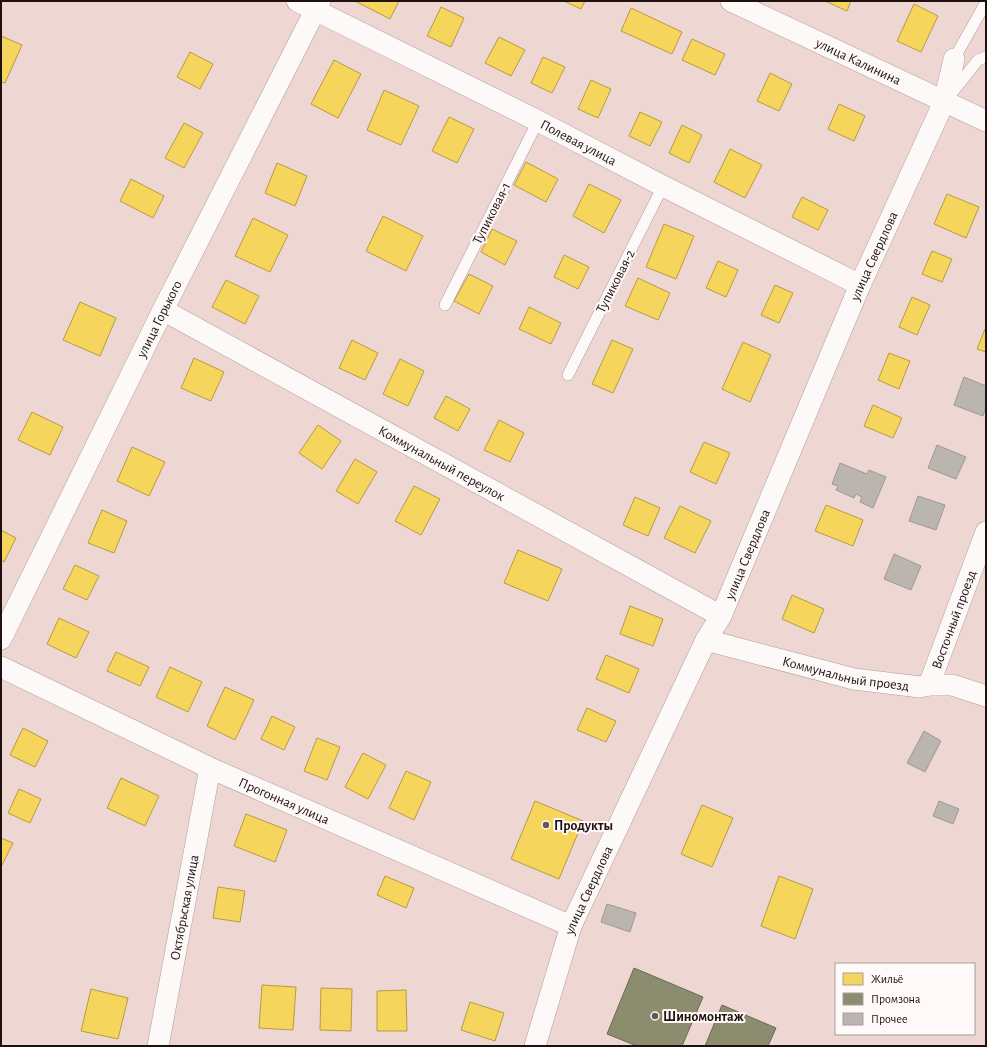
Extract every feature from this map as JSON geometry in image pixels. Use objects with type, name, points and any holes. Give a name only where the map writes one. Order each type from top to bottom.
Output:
[{"type":"street","name":"Полевая улица","points":[[297,1],[318,6],[663,186],[860,285]]},
{"type":"street","name":"улица Калинина","points":[[731,1],[986,121]]},
{"type":"street","name":"улица Горького","points":[[1,639],[163,310],[318,6]]},
{"type":"street","name":"улица Свердлова","points":[[535,1046],[571,926],[706,640],[721,616],[860,285],[944,102],[954,59]]},
{"type":"street","name":"Коммунальный переулок","points":[[163,310],[721,616]]},
{"type":"street","name":"Восточный проезд","points":[[929,685],[986,532]]},
{"type":"street","name":"Коммунальный проезд","points":[[706,640],[854,679],[920,687],[929,685],[952,685],[986,696]]},
{"type":"street","name":"Прогонная улица","points":[[1,667],[210,768],[571,926]]},
{"type":"street","name":"Октябрьская улица","points":[[158,1046],[210,768]]},
{"type":"lane","points":[[954,59],[986,2]]},
{"type":"lane","points":[[944,102],[978,60],[986,57]]},
{"type":"lane","name":"Тупиковая-1","points":[[445,305],[538,121]]},
{"type":"lane","name":"Тупиковая-2","points":[[568,375],[663,186]]},
{"type":"building: Жильё","points":[[355,1],[399,1],[390,19]]},
{"type":"building: Жильё","points":[[564,1],[585,1],[581,9]]},
{"type":"building: Жильё","points":[[825,1],[851,1],[847,11]]},
{"type":"building: Жильё","points":[[914,4],[938,16],[921,52],[897,41]]},
{"type":"building: Жильё","points":[[441,7],[464,18],[451,47],[427,36]]},
{"type":"building: Жильё","points":[[631,8],[682,32],[672,54],[621,31]]},
{"type":"building: Жильё","points":[[1,36],[22,45],[5,83],[1,82]]},
{"type":"building: Жильё","points":[[499,37],[525,50],[511,76],[485,63]]},
{"type":"building: Жильё","points":[[692,39],[725,54],[715,75],[682,60]]},
{"type":"building: Жильё","points":[[190,52],[213,64],[200,89],[177,77]]},
{"type":"building: Жильё","points":[[543,57],[565,67],[552,93],[531,83]]},
{"type":"building: Жильё","points":[[334,60],[361,74],[338,118],[311,104]]},
{"type":"building: Жильё","points":[[770,73],[792,84],[779,111],[757,101]]},
{"type":"building: Жильё","points":[[591,80],[611,89],[598,118],[578,109]]},
{"type":"building: Жильё","points":[[384,90],[419,106],[401,145],[367,130]]},
{"type":"building: Жильё","points":[[839,104],[865,116],[854,141],[828,129]]},
{"type":"building: Жильё","points":[[640,112],[662,122],[650,146],[629,136]]},
{"type":"building: Жильё","points":[[449,117],[474,129],[457,163],[432,151]]},
{"type":"building: Жильё","points":[[184,123],[203,133],[184,168],[165,158]]},
{"type":"building: Жильё","points":[[682,125],[702,135],[689,163],[669,153]]},
{"type":"building: Жильё","points":[[730,149],[762,165],[745,198],[714,182]]},
{"type":"building: Жильё","points":[[526,162],[558,179],[546,202],[514,185]]},
{"type":"building: Жильё","points":[[277,163],[307,176],[295,206],[265,193]]},
{"type":"building: Жильё","points":[[131,179],[164,196],[153,218],[120,201]]},
{"type":"building: Жильё","points":[[589,184],[621,200],[604,233],[573,216]]},
{"type":"building: Жильё","points":[[947,194],[979,207],[966,238],[934,224]]},
{"type":"building: Жильё","points":[[802,197],[828,210],[818,230],[792,217]]},
{"type":"building: Жильё","points":[[383,216],[423,236],[406,271],[366,251]]},
{"type":"building: Жильё","points":[[253,218],[288,235],[270,272],[235,256]]},
{"type":"building: Жильё","points":[[664,224],[694,236],[676,279],[646,267]]},
{"type":"building: Жильё","points":[[492,229],[517,241],[505,265],[481,252]]},
{"type":"building: Жильё","points":[[932,251],[952,259],[942,282],[922,274]]},
{"type":"building: Жильё","points":[[564,255],[589,267],[578,289],[554,277]]},
{"type":"building: Жильё","points":[[718,261],[738,270],[726,297],[706,288]]},
{"type":"building: Жильё","points":[[469,274],[493,286],[479,314],[454,301]]},
{"type":"building: Жильё","points":[[638,278],[670,293],[658,320],[625,306]]},
{"type":"building: Жильё","points":[[226,280],[259,296],[245,324],[212,307]]},
{"type":"building: Жильё","points":[[775,285],[793,293],[779,323],[761,315]]},
{"type":"building: Жильё","points":[[912,297],[930,305],[917,335],[899,327]]},
{"type":"building: Жильё","points":[[80,302],[116,318],[100,356],[63,340]]},
{"type":"building: Жильё","points":[[529,307],[561,323],[551,344],[519,329]]},
{"type":"building: Жильё","points":[[986,329],[986,352],[977,349]]},
{"type":"building: Жильё","points":[[352,340],[378,353],[365,380],[339,368]]},
{"type":"building: Жильё","points":[[612,340],[633,349],[613,393],[592,384]]},
{"type":"building: Жильё","points":[[743,342],[771,355],[750,402],[722,389]]},
{"type":"building: Жильё","points":[[889,353],[910,361],[899,389],[878,380]]},
{"type":"building: Жильё","points":[[194,358],[224,372],[211,401],[181,388]]},
{"type":"building: Жильё","points":[[400,359],[424,371],[408,406],[383,394]]},
{"type":"building: Жильё","points":[[446,396],[470,409],[458,431],[434,418]]},
{"type":"building: Жильё","points":[[873,405],[902,418],[893,438],[864,426]]},
{"type":"building: Жильё","points":[[32,412],[63,427],[50,455],[18,440]]},
{"type":"building: Жильё","points":[[499,420],[524,433],[510,462],[484,450]]},
{"type":"building: Жильё","points":[[318,425],[341,441],[322,469],[299,453]]},
{"type":"building: Жильё","points":[[704,442],[730,453],[716,484],[690,472]]},
{"type":"building: Жильё","points":[[132,447],[165,462],[149,496],[117,481]]},
{"type":"building: Жильё","points":[[355,459],[377,472],[358,504],[336,491]]},
{"type":"building: Жильё","points":[[414,486],[440,499],[421,535],[395,521]]},
{"type":"building: Жильё","points":[[635,497],[660,508],[648,536],[623,525]]},
{"type":"building: Жильё","points":[[826,505],[863,520],[853,546],[815,531]]},
{"type":"building: Жильё","points":[[680,506],[711,521],[695,553],[664,538]]},
{"type":"building: Жильё","points":[[102,510],[127,521],[114,553],[88,543]]},
{"type":"building: Жильё","points":[[1,530],[16,538],[4,562],[1,560]]},
{"type":"building: Жильё","points":[[518,550],[562,569],[548,601],[504,583]]},
{"type":"building: Жильё","points":[[75,565],[99,576],[87,600],[63,589]]},
{"type":"building: Жильё","points":[[792,595],[824,609],[814,633],[782,619]]},
{"type":"building: Жильё","points":[[630,606],[663,619],[653,646],[620,634]]},
{"type":"building: Жильё","points":[[59,618],[89,632],[76,658],[47,644]]},
{"type":"building: Жильё","points":[[116,652],[149,667],[140,686],[107,671]]},
{"type":"building: Жильё","points":[[606,655],[639,669],[629,693],[596,679]]},
{"type":"building: Жильё","points":[[170,667],[202,682],[188,712],[156,697]]},
{"type":"building: Жильё","points":[[225,687],[254,700],[235,740],[207,726]]},
{"type":"building: Жильё","points":[[587,708],[616,721],[606,742],[577,730]]},
{"type":"building: Жильё","points":[[272,716],[295,727],[284,750],[261,739]]},
{"type":"building: Жильё","points":[[23,728],[48,741],[35,767],[10,755]]},
{"type":"building: Жильё","points":[[317,738],[340,747],[327,780],[304,771]]},
{"type":"building: Жильё","points":[[363,753],[386,765],[368,799],[345,787]]},
{"type":"building: Жильё","points":[[406,771],[431,782],[414,820],[389,808]]},
{"type":"building: Жильё","points":[[121,778],[159,796],[145,826],[107,808]]},
{"type":"building: Жильё","points":[[19,789],[41,799],[30,823],[8,813]]},
{"type":"building: Жильё","points":[[535,801],[583,821],[559,879],[511,859]]},
{"type":"building: Жильё","points":[[702,805],[733,818],[712,867],[681,854]]},
{"type":"building: Жильё","points":[[246,814],[287,830],[275,862],[234,846]]},
{"type":"building: Жильё","points":[[1,838],[13,843],[1,867]]},
{"type":"building: Жильё","points":[[385,876],[414,888],[406,908],[377,895]]},
{"type":"building: Жильё","points":[[779,876],[813,889],[795,939],[761,926]]},
{"type":"building: Жильё","points":[[218,887],[245,891],[240,922],[213,918]]},
{"type":"building: Жильё","points":[[262,985],[296,987],[293,1030],[259,1028]]},
{"type":"building: Жильё","points":[[321,988],[352,989],[351,1031],[320,1030]]},
{"type":"building: Жильё","points":[[91,989],[128,998],[118,1039],[81,1031]]},
{"type":"building: Жильё","points":[[406,990],[407,1031],[377,1031],[377,991]]},
{"type":"building: Жильё","points":[[470,1002],[504,1013],[495,1041],[461,1030]]},
{"type":"building: Промзона","name":"Шиномонтаж","points":[[634,968],[703,997],[682,1046],[637,1046],[607,1034]]},
{"type":"building: Промзона","points":[[722,1005],[776,1028],[768,1046],[705,1046]]},
{"type":"building: Прочее","points":[[964,377],[986,386],[986,406],[983,416],[954,405]]},
{"type":"building: Прочее","points":[[937,445],[966,457],[956,479],[928,468]]},
{"type":"building: Прочее","points":[[840,463],[867,474],[869,470],[886,477],[873,508],[860,502],[862,497],[856,494],[854,498],[836,490],[838,486],[832,484]]},
{"type":"building: Прочее","points":[[918,496],[945,505],[936,530],[909,521]]},
{"type":"building: Прочее","points":[[894,554],[921,566],[911,590],[884,579]]},
{"type":"building: Прочее","points":[[924,731],[941,741],[925,772],[907,763]]},
{"type":"building: Прочее","points":[[939,801],[959,809],[953,824],[933,816]]},
{"type":"building: Прочее","points":[[607,904],[636,913],[630,932],[601,922]]},
{"type":"place","name":"Продукты","points":[[546,825]]},
{"type":"place","name":"Шиномонтаж","points":[[655,1016]]}]
